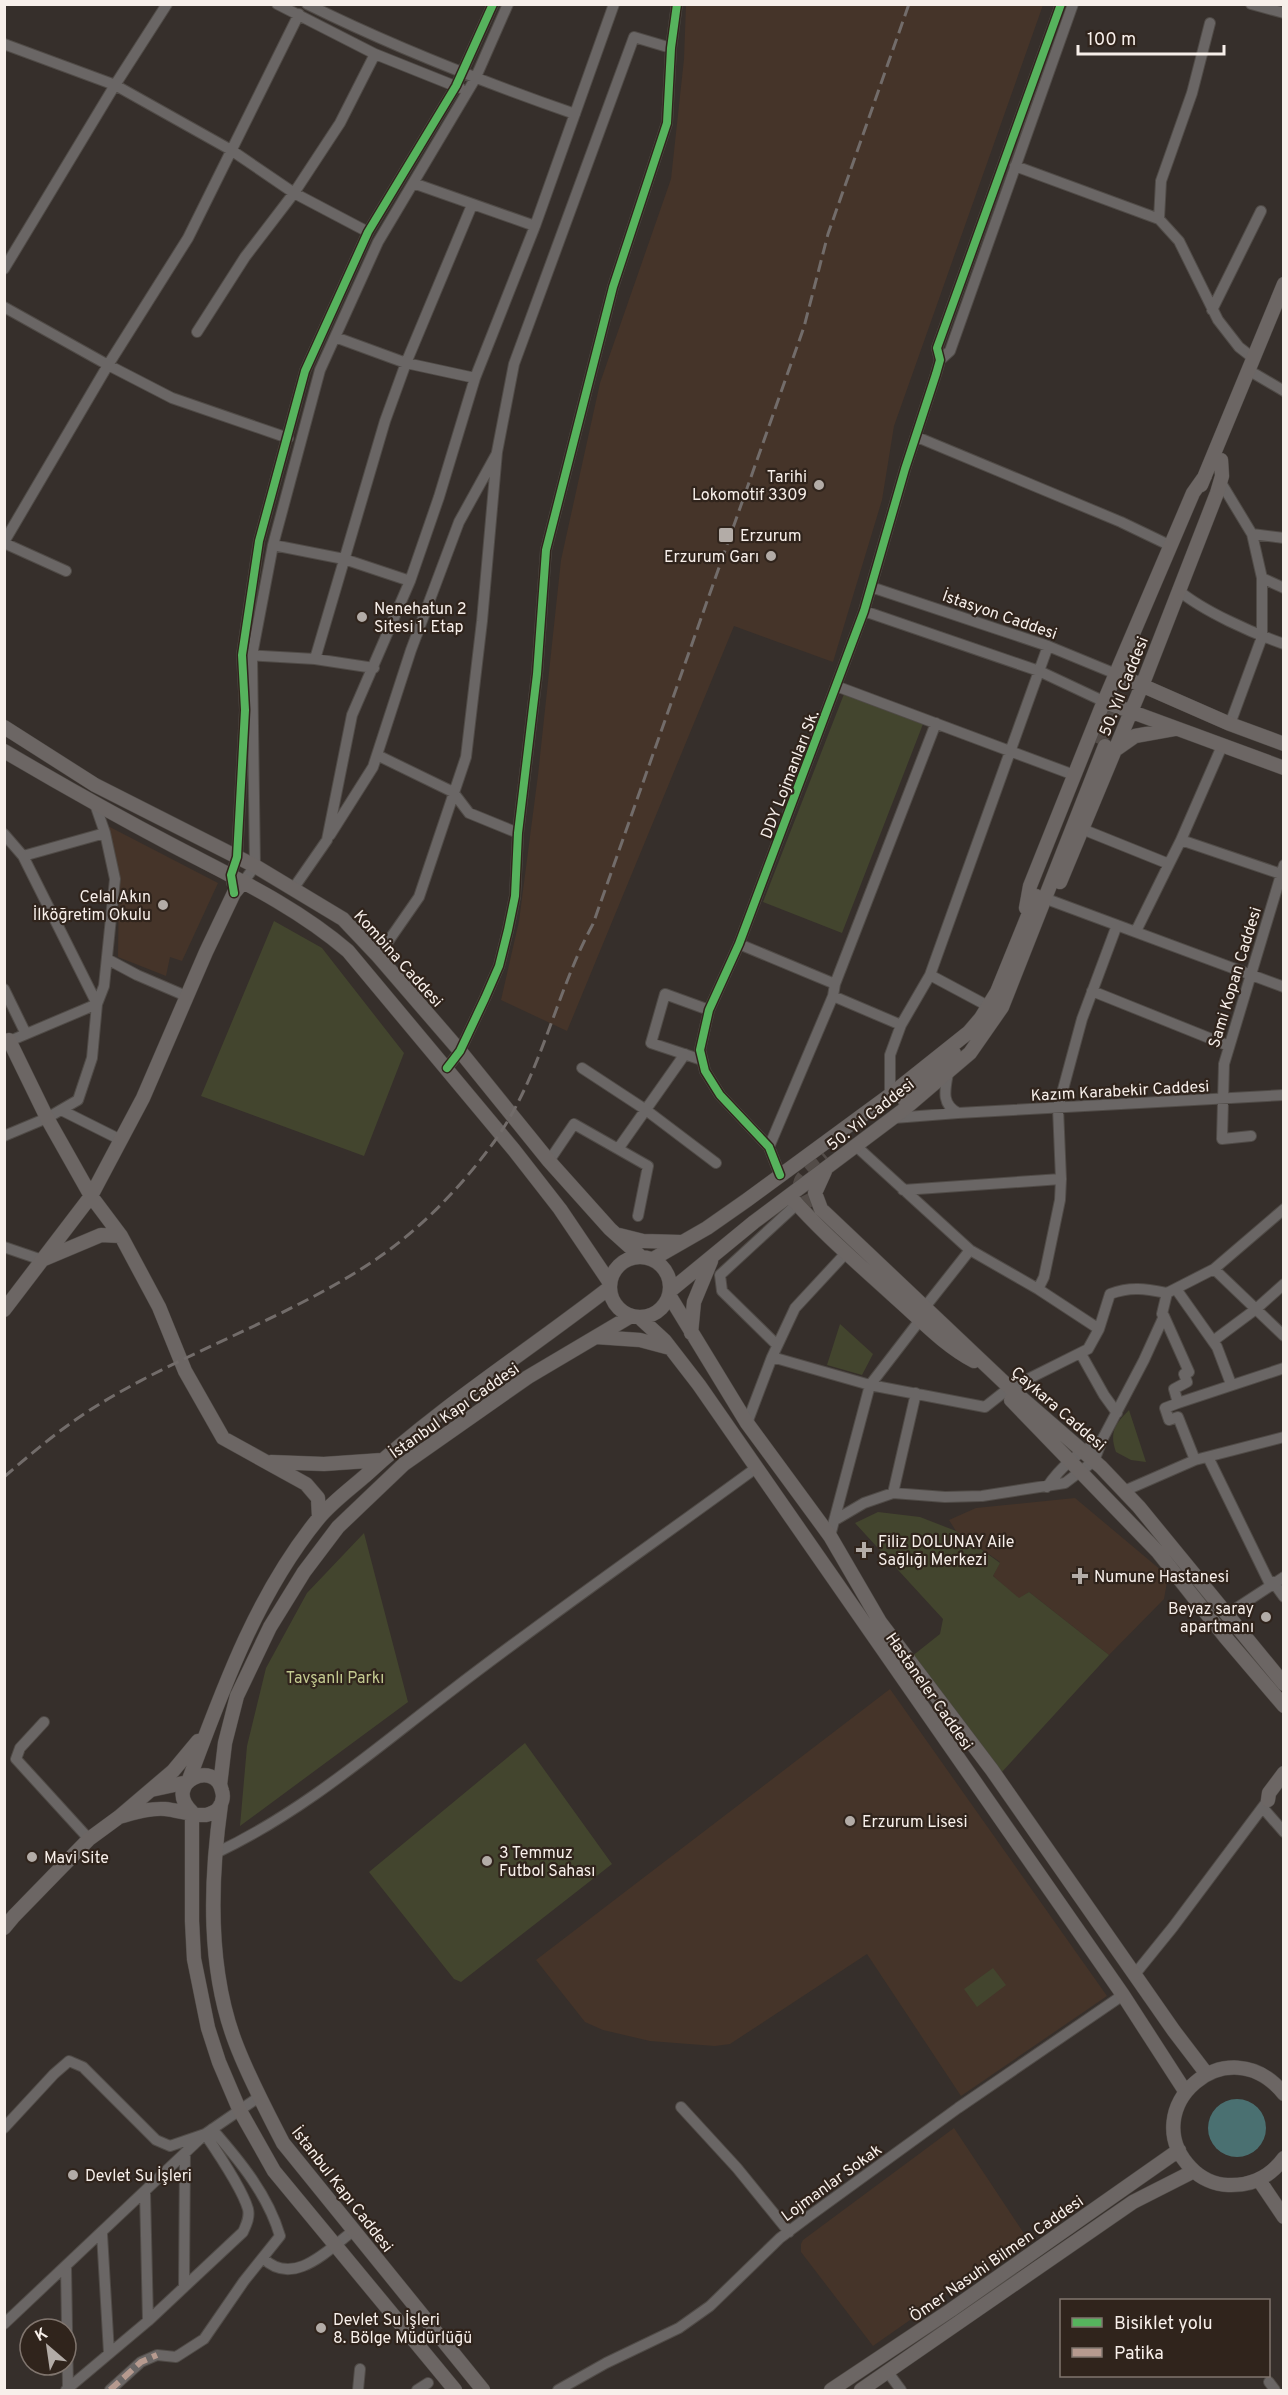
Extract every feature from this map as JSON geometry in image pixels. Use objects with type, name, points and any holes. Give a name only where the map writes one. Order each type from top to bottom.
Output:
[{"type":"main road","name":"50. Yıl Caddesi","points":[[1284,284],[1205,476],[1145,641],[1284,303]]},
{"type":"main road","name":"50. Yıl Caddesi","points":[[647,1258],[707,1228],[890,1095],[969,1032],[988,1006],[1032,919],[1106,746],[1130,711],[1141,686],[1220,482],[1221,460]]},
{"type":"main road","name":"50. Yıl Caddesi","points":[[1032,919],[1026,902],[1030,886],[1074,775],[1193,493],[1205,476]]},
{"type":"main road","points":[[1116,674],[1230,724],[1284,744]]},
{"type":"main road","points":[[1105,702],[1284,768]]},
{"type":"main road","name":"Kombina Caddesi","points":[[4,726],[95,784],[255,866],[343,919],[378,956],[460,1052],[549,1161],[614,1233],[647,1258]]},
{"type":"main road","points":[[1106,746],[1135,736],[1177,729]]},
{"type":"main road","name":"50. Yıl Caddesi","points":[[669,1293],[754,1222],[799,1203],[827,1163],[856,1146],[894,1118],[970,1053],[1002,1007],[1032,919],[1052,901],[1082,829],[1106,746]]},
{"type":"main road","name":"Kombina Caddesi","points":[[4,751],[95,804],[244,881],[328,934],[348,951],[447,1068],[560,1209],[610,1285]]},
{"type":"main road","points":[[4,1310],[91,1196],[143,1098],[186,996],[234,893],[244,881]]},
{"type":"main road","points":[[827,1163],[897,1105],[955,1052],[969,1032]]},
{"type":"main road","points":[[7,1041],[91,1196],[121,1236],[159,1307],[185,1371],[223,1438],[306,1484],[318,1498],[319,1517]]},
{"type":"main road","name":"Çaykara Caddesi","points":[[827,1163],[815,1193],[821,1209],[922,1314],[1076,1455],[1083,1472],[1158,1552],[1226,1638],[1284,1706]]},
{"type":"main road","points":[[799,1203],[846,1253],[922,1314],[961,1354],[974,1361]]},
{"type":"main road","name":"Çaykara Caddesi","points":[[799,1203],[1007,1390]]},
{"type":"main road","points":[[614,1233],[643,1241],[668,1244],[682,1242]]},
{"type":"main road","points":[[42,1260],[101,1235],[121,1236]]},
{"type":"main road","points":[[647,1258],[660,1263],[668,1275],[669,1293],[663,1307],[656,1313],[635,1317],[624,1313],[614,1302],[610,1285],[612,1274],[627,1259],[647,1258]]},
{"type":"main road","points":[[691,1333],[694,1302],[712,1259]]},
{"type":"main road","points":[[455,2391],[274,2171],[239,2109],[219,2062],[208,2028],[195,1959],[192,1921],[192,1812],[184,1801],[183,1794],[219,1696],[253,1624],[282,1569],[319,1517],[422,1427],[610,1285]]},
{"type":"main road","name":"Hastaneler Caddesi","points":[[669,1293],[747,1423],[830,1536],[880,1622],[992,1770],[1206,2073]]},
{"type":"main road","name":"Hastaneler Caddesi","points":[[635,1317],[672,1349],[1123,1995],[1185,2091]]},
{"type":"main road","name":"İstanbul Kapı Caddesi","points":[[220,1785],[225,1743],[237,1696],[270,1627],[304,1572],[338,1527],[404,1464],[528,1377],[635,1317]]},
{"type":"main road","points":[[596,1337],[640,1340],[672,1349]]},
{"type":"main road","name":"Çaykara Caddesi","points":[[1076,1455],[1094,1461],[1124,1491],[1284,1684]]},
{"type":"main road","points":[[263,1461],[296,1464],[382,1460]]},
{"type":"main road","points":[[4,1928],[9,1912],[89,1839],[151,1790],[181,1762],[207,1729]]},
{"type":"main road","points":[[1266,1804],[1269,1793],[1284,1773]]},
{"type":"main road","points":[[119,1817],[143,1810],[162,1809],[205,1815],[218,1809],[223,1797],[216,1780],[205,1775],[188,1782],[151,1790]]},
{"type":"main road","points":[[1266,1804],[1284,1788]]},
{"type":"main road","name":"İstanbul Kapı Caddesi","points":[[221,1804],[216,1852],[216,1958],[222,1997],[236,2042],[259,2097],[283,2143],[483,2391]]},
{"type":"main road","points":[[1282,2166],[1259,2180],[1242,2185],[1225,2185],[1208,2180],[1194,2171],[1179,2150],[1174,2135],[1174,2120],[1185,2091],[1206,2073],[1234,2067],[1249,2068],[1279,2081],[1284,2094]]},
{"type":"main road","name":"Ömer Nasuhi Bilmen Caddesi","points":[[831,2391],[1179,2150]]},
{"type":"main road","name":"Ömer Nasuhi Bilmen Caddesi","points":[[861,2391],[878,2386],[887,2371],[1133,2202],[1194,2171]]},
{"type":"main road","points":[[1259,2180],[1284,2217]]},
{"type":"main road","points":[[878,2359],[887,2371]]},
{"type":"main road","points":[[865,2368],[878,2386]]},
{"type":"street","points":[[4,269],[115,85],[167,4]]},
{"type":"street","points":[[277,4],[375,54],[456,86],[467,93]]},
{"type":"street","points":[[307,4],[382,41],[475,79],[575,114]]},
{"type":"street","points":[[234,893],[231,875],[237,857],[247,655],[259,541],[305,371],[368,232],[456,86],[493,4]]},
{"type":"street","points":[[244,881],[255,866],[247,655],[273,545],[321,370],[378,242],[475,79],[508,4]]},
{"type":"street","points":[[327,840],[352,715],[410,581],[439,497],[475,378],[535,226],[614,4]]},
{"type":"street","points":[[447,1068],[460,1052],[500,966],[515,896],[518,833],[537,674],[546,550],[613,287],[667,123],[671,48],[677,4]]},
{"type":"street","points":[[1061,4],[937,348],[940,360],[950,351],[1073,4]]},
{"type":"street","points":[[1251,4],[1284,13]]},
{"type":"street","points":[[66,572],[4,543],[108,365],[188,238],[299,14]]},
{"type":"street","points":[[1159,219],[1161,181],[1195,82],[1210,23]]},
{"type":"street","points":[[378,956],[419,897],[466,757],[482,621],[497,452],[514,364],[634,37],[671,48]]},
{"type":"street","points":[[4,44],[115,85],[231,150],[294,193],[368,232]]},
{"type":"street","points":[[197,332],[245,257],[294,193],[340,123],[375,54]]},
{"type":"street","points":[[1015,166],[1159,219],[1179,241],[1212,310],[1229,336],[1253,358]]},
{"type":"street","points":[[413,183],[535,226]]},
{"type":"street","points":[[315,659],[385,421],[406,363],[472,205]]},
{"type":"street","points":[[1212,310],[1261,212]]},
{"type":"street","points":[[4,307],[172,398],[288,438]]},
{"type":"street","points":[[335,338],[406,363],[475,378]]},
{"type":"street","name":"DDY Lojmanları Sk.","points":[[702,1060],[700,1050],[709,1010],[739,944],[864,611],[905,469],[940,360]]},
{"type":"street","points":[[1255,374],[1284,391]]},
{"type":"street","points":[[917,437],[1121,522],[1171,546]]},
{"type":"street","points":[[293,889],[373,767],[411,650],[459,522],[497,452]]},
{"type":"street","points":[[1220,482],[1252,534],[1262,578],[1262,637],[1230,724]]},
{"type":"street","points":[[1252,534],[1284,538]]},
{"type":"street","points":[[273,545],[344,559],[410,581]]},
{"type":"street","points":[[1262,578],[1284,588]]},
{"type":"street","name":"İstasyon Caddesi","points":[[871,587],[1048,646],[1116,674]]},
{"type":"street","points":[[1178,590],[1185,596],[1262,637],[1284,644]]},
{"type":"street","points":[[864,611],[1039,671],[1105,702]]},
{"type":"street","points":[[890,1095],[890,1055],[901,1025],[930,975],[1048,646]]},
{"type":"street","points":[[247,655],[315,659],[374,668]]},
{"type":"street","points":[[836,686],[1074,775]]},
{"type":"street","points":[[769,1147],[833,996],[835,984],[936,723]]},
{"type":"street","points":[[1136,931],[1181,840],[1222,746]]},
{"type":"street","points":[[377,754],[453,792],[469,813],[518,833]]},
{"type":"street","points":[[4,1136],[47,1118],[78,1100],[92,1058],[97,1004],[104,986],[115,879],[105,833],[95,804]]},
{"type":"street","points":[[1082,829],[1168,864]]},
{"type":"street","points":[[23,856],[105,833]]},
{"type":"street","points":[[4,834],[23,856],[97,1004]]},
{"type":"street","points":[[1181,840],[1282,871]]},
{"type":"street","name":"Sami Kopan Caddesi","points":[[1251,1136],[1222,1139],[1224,1064],[1282,871]]},
{"type":"street","points":[[1052,901],[1284,987]]},
{"type":"street","points":[[1038,1289],[1044,1277],[1054,1236],[1061,1179],[1058,1108],[1082,1019],[1117,925]]},
{"type":"street","points":[[739,944],[835,984]]},
{"type":"street","points":[[107,959],[186,996]]},
{"type":"street","points":[[930,975],[988,1006]]},
{"type":"street","points":[[4,989],[26,1034]]},
{"type":"street","points":[[1092,991],[1229,1046]]},
{"type":"street","points":[[709,1010],[665,994],[651,1043],[702,1060],[705,1071],[720,1095],[769,1147],[780,1175]]},
{"type":"street","points":[[833,996],[901,1025]]},
{"type":"street","points":[[7,1041],[97,1004]]},
{"type":"street","points":[[618,1149],[685,1054]]},
{"type":"street","points":[[582,1068],[646,1110],[716,1163]]},
{"type":"street","points":[[948,1073],[944,1096],[950,1109],[958,1113]]},
{"type":"street","name":"Kazım Karabekir Caddesi","points":[[894,1118],[1284,1095]]},
{"type":"street","points":[[61,1110],[121,1140]]},
{"type":"street","points":[[549,1161],[574,1124],[648,1166],[638,1216]]},
{"type":"street","points":[[856,1146],[970,1250],[1038,1289],[1099,1329]]},
{"type":"street","points":[[903,1190],[1061,1179]]},
{"type":"street","points":[[777,1345],[722,1291],[719,1282],[720,1275],[799,1203]]},
{"type":"street","points":[[772,1357],[870,1385],[985,1407],[1007,1390],[1088,1349],[1099,1329],[1110,1294],[1125,1288],[1171,1291],[1214,1269],[1284,1209]]},
{"type":"street","points":[[4,1247],[42,1260]]},
{"type":"street","points":[[830,1536],[870,1385],[970,1250]]},
{"type":"street","points":[[747,1423],[777,1345],[795,1308],[846,1253]]},
{"type":"street","points":[[1214,1269],[1283,1334]]},
{"type":"street","points":[[1213,1341],[1256,1310],[1284,1284]]},
{"type":"street","points":[[1171,1291],[1162,1314],[1189,1372],[1184,1374],[1187,1382],[1174,1389],[1178,1403]]},
{"type":"street","points":[[1171,1291],[1217,1347],[1231,1384]]},
{"type":"street","points":[[835,1520],[864,1503],[893,1492],[945,1497],[982,1496],[1065,1483],[1083,1472],[1094,1461],[1102,1440],[1118,1413],[1164,1316]]},
{"type":"street","points":[[1081,1354],[1104,1395],[1118,1413]]},
{"type":"street","points":[[1195,1460],[1178,1418],[1169,1420],[1165,1408],[1284,1368]]},
{"type":"street","points":[[893,1492],[916,1394]]},
{"type":"street","points":[[1124,1491],[1195,1460],[1284,1437]]},
{"type":"street","points":[[1047,1487],[1076,1455],[1102,1440]]},
{"type":"street","points":[[1208,1457],[1284,1597]]},
{"type":"street","points":[[216,1852],[256,1834],[340,1778],[453,1690],[756,1468]]},
{"type":"street","points":[[1226,1615],[1276,1581]]},
{"type":"street","points":[[44,1722],[20,1748],[16,1759],[89,1839]]},
{"type":"street","points":[[1135,1974],[1266,1804],[1284,1833]]},
{"type":"street","name":"Lojmanlar Sokak","points":[[558,2391],[606,2363],[679,2328],[710,2306],[789,2232],[958,2108],[1123,1995]]},
{"type":"street","points":[[4,2128],[69,2061],[83,2067],[156,2139],[170,2146],[208,2132]]},
{"type":"street","points":[[4,2324],[208,2132],[259,2097]]},
{"type":"street","points":[[681,2107],[737,2168],[789,2232]]},
{"type":"street","points":[[110,2391],[141,2362],[157,2355],[176,2357],[204,2339],[280,2236],[275,2218],[263,2196],[234,2154],[208,2132]]},
{"type":"street","points":[[67,2390],[148,2321],[243,2232],[248,2220],[248,2210],[208,2132]]},
{"type":"street","points":[[184,2287],[185,2154]]},
{"type":"street","points":[[145,2192],[148,2321]]},
{"type":"street","points":[[263,2258],[274,2266],[291,2271],[308,2265],[353,2231]]},
{"type":"street","points":[[102,2234],[109,2353]]},
{"type":"street","points":[[66,2266],[67,2390]]},
{"type":"street","points":[[358,2391],[360,2369]]},
{"type":"street","points":[[887,2371],[901,2391]]},
{"type":"street","points":[[417,2391],[428,2383]]},
{"type":"shaded area","points":[[686,5],[1043,5],[894,426],[882,500],[833,662],[734,626],[567,1031],[501,1000],[519,921],[538,775],[561,560],[600,383],[671,179],[684,59]]},
{"type":"shaded area","name":"Celal Akın İlköğretim Okulu","points":[[108,826],[218,883],[182,961],[170,957],[166,976],[118,957],[119,879]]},
{"type":"shaded area","name":"Numune Hastanesi","points":[[1075,1498],[1168,1576],[1164,1599],[1109,1655],[1029,1592],[1019,1599],[993,1576],[1000,1562],[956,1531],[949,1520],[976,1508]]},
{"type":"shaded area","name":"Erzurum Lisesi","points":[[890,1689],[1107,1996],[961,2096],[867,1954],[730,2044],[715,2046],[650,2041],[603,2030],[585,2022],[536,1960]]},
{"type":"shaded area","points":[[954,2128],[1027,2238],[873,2346],[801,2252],[801,2244],[803,2240]]},
{"type":"green space","points":[[844,694],[923,724],[842,933],[763,902]]},
{"type":"green space","points":[[274,921],[322,948],[404,1053],[364,1156],[201,1096]]},
{"type":"green space","points":[[840,1324],[873,1354],[862,1375],[827,1365]]},
{"type":"green space","points":[[1129,1410],[1146,1462],[1131,1460],[1116,1452],[1113,1434],[1120,1420]]},
{"type":"green space","points":[[878,1512],[920,1517],[956,1531],[1000,1563],[993,1576],[1019,1598],[1029,1592],[1109,1655],[1001,1773],[911,1657],[940,1634],[943,1619],[855,1523]]},
{"type":"green space","name":"Tavşanlı Parkı","points":[[364,1533],[408,1702],[240,1826],[247,1746],[266,1668],[307,1593]]},
{"type":"green space","points":[[525,1743],[612,1864],[461,1982],[454,1979],[369,1872]]},
{"type":"green space","points":[[993,1968],[1006,1985],[977,2007],[964,1989]]},
{"type":"water","points":[[1237,2099],[1248,2101],[1261,2112],[1266,2128],[1264,2139],[1253,2152],[1237,2157],[1226,2155],[1213,2144],[1208,2128],[1210,2117],[1221,2104]]},
{"type":"tunnel","points":[[1099,744],[1141,640]]},
{"type":"tunnel","points":[[810,1208],[800,1190],[800,1184],[806,1174],[827,1157]]},
{"type":"railway","points":[[4,1477],[67,1426],[125,1389],[306,1301],[392,1248],[454,1191],[494,1142],[510,1117],[536,1063],[568,978],[593,924],[804,327],[828,234],[909,4]]},
{"type":"marked path","points":[[110,2390],[141,2362],[157,2355]]},
{"type":"cycle path","points":[[234,893],[231,875],[237,857],[245,710],[242,655],[259,541],[305,371],[368,232],[456,86],[493,4]]},
{"type":"cycle path","points":[[447,1068],[460,1051],[485,998],[499,966],[508,930],[515,896],[518,833],[537,674],[546,550],[613,287],[667,123],[671,48],[677,4]]},
{"type":"cycle path","points":[[780,1175],[769,1147],[720,1095],[705,1071],[700,1050],[709,1010],[739,944],[864,611],[905,469],[940,360],[937,348],[1061,4]]},
{"type":"place","name":"Tarihi Lokomotif 3309","points":[[819,485]]},
{"type":"place","name":"Erzurum","points":[[726,535]]},
{"type":"place","name":"Erzurum Garı","points":[[771,556]]},
{"type":"place","name":"Nenehatun 2 Sitesi 1. Etap","points":[[362,617]]},
{"type":"place","name":"Celal Akın İlköğretim Okulu","points":[[163,905]]},
{"type":"place","name":"Filiz DOLUNAY Aile Sağlığı Merkezi","points":[[864,1550]]},
{"type":"place","name":"Numune Hastanesi","points":[[1080,1576]]},
{"type":"place","name":"Beyaz saray apartmanı","points":[[1266,1617]]},
{"type":"place","name":"Erzurum Lisesi","points":[[850,1821]]},
{"type":"place","name":"Mavi Site","points":[[32,1857]]},
{"type":"place","name":"3 Temmuz Futbol Sahası","points":[[487,1861]]},
{"type":"place","name":"Devlet Su İşleri","points":[[73,2175]]},
{"type":"place","name":"Devlet Su İşleri 8. Bölge Müdürlüğü","points":[[321,2328]]}]
